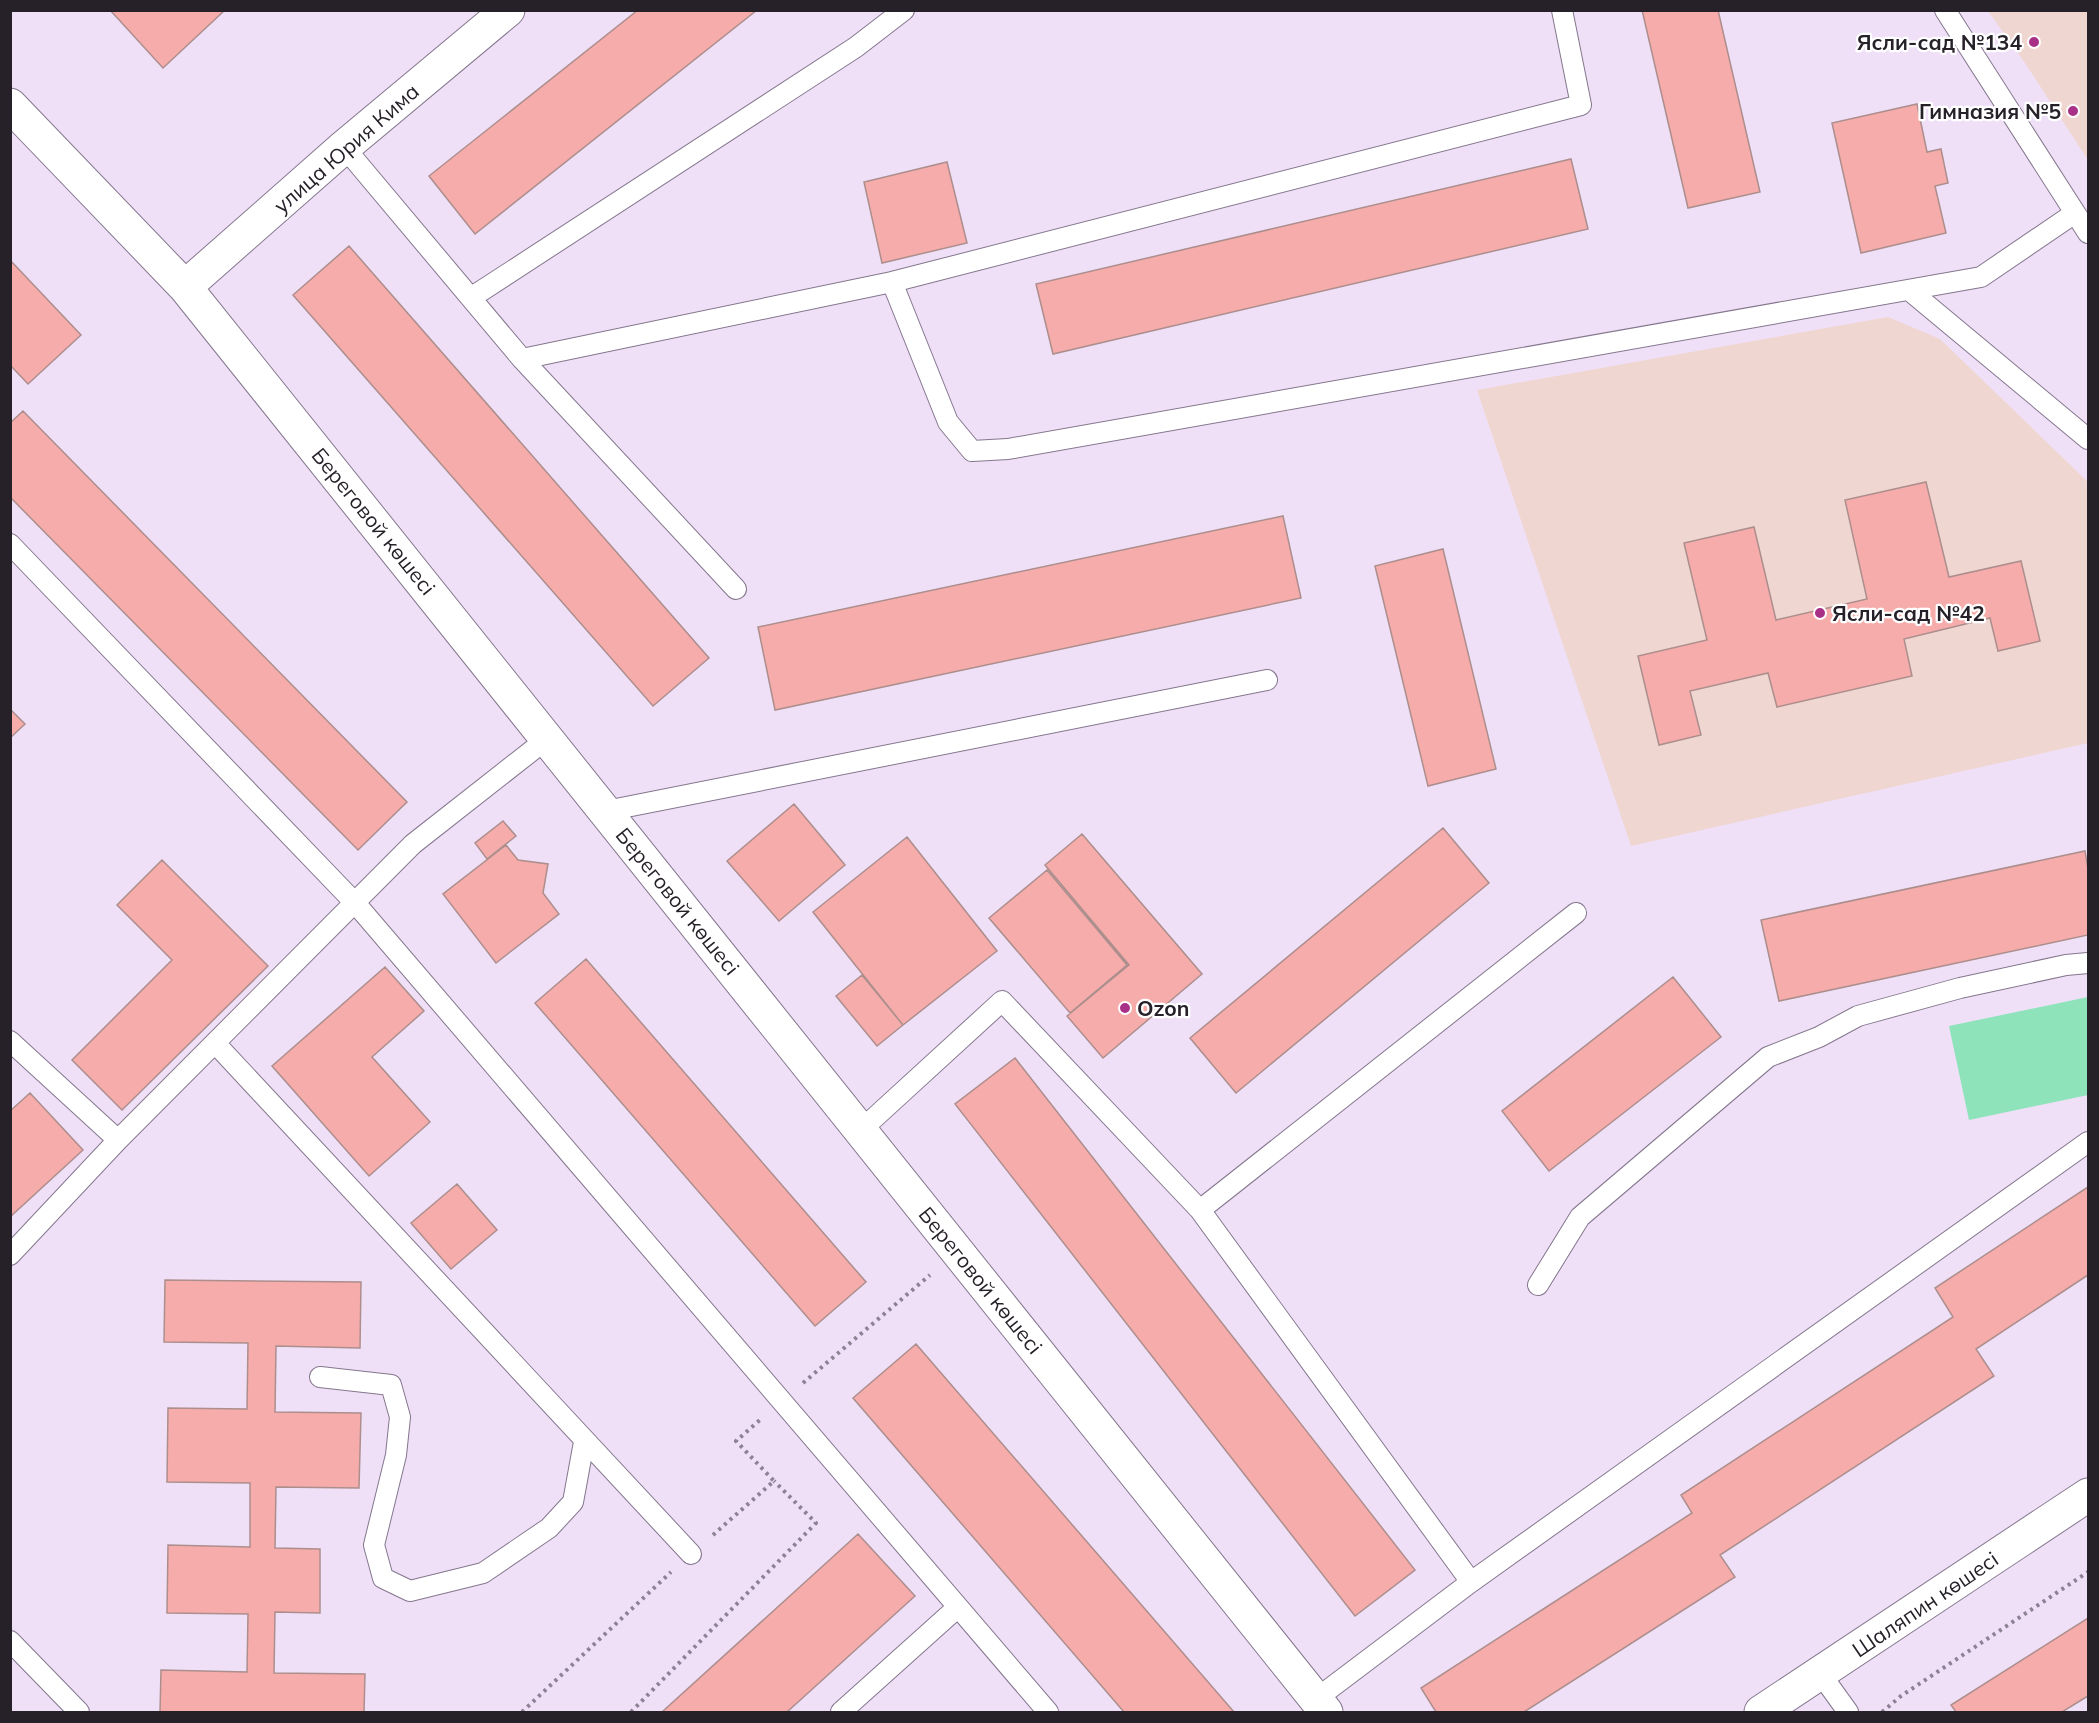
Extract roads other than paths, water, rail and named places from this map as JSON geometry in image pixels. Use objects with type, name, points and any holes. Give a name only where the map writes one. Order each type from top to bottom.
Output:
[{"type":"street","name":"улица Юрия Кима","points":[[185,287],[344,147],[508,10]]},
{"type":"street","name":"Береговой көшесі","points":[[10,105],[185,287],[1321,1706]]},
{"type":"street","name":"Шаляпин көшесі","points":[[1761,1713],[2088,1495]]},
{"type":"lane","points":[[472,297],[856,47],[904,10]]},
{"type":"lane","points":[[522,358],[892,282],[1581,105],[1562,10]]},
{"type":"lane","points":[[1945,10],[2088,233]]},
{"type":"lane","points":[[344,147],[522,358],[736,589]]},
{"type":"lane","points":[[892,282],[948,422],[972,451],[1008,449],[1981,278],[2075,213]]},
{"type":"lane","points":[[1909,290],[2088,440]]},
{"type":"lane","points":[[10,544],[356,904],[1048,1713]]},
{"type":"lane","points":[[606,811],[1267,680]]},
{"type":"lane","points":[[10,1255],[118,1140],[356,904],[413,844],[548,738]]},
{"type":"lane","points":[[1200,1210],[1576,913]]},
{"type":"lane","points":[[1538,1285],[1580,1217],[1768,1057],[1819,1037],[1858,1016],[1960,988],[2066,965],[2088,963]]},
{"type":"lane","points":[[861,1130],[1002,1000],[1200,1210],[1472,1582]]},
{"type":"lane","points":[[10,1041],[118,1140]]},
{"type":"lane","points":[[215,1043],[584,1442],[691,1554]]},
{"type":"lane","points":[[1321,1706],[1472,1582],[2088,1142]]},
{"type":"lane","points":[[320,1377],[391,1385],[400,1417],[397,1445],[374,1545],[383,1578],[410,1591],[483,1573],[549,1528],[573,1502],[584,1442]]},
{"type":"lane","points":[[841,1713],[958,1607]]},
{"type":"lane","points":[[10,1641],[79,1713]]},
{"type":"lane","points":[[1820,1673],[1848,1713]]},
{"type":"place","name":"Ясли-сад №134","points":[[2034,42]]},
{"type":"place","name":"Гимназия №5","points":[[2073,111]]},
{"type":"place","name":"Ясли-сад №42","points":[[1820,613]]},
{"type":"place","name":"Ozon","points":[[1125,1008]]}]
